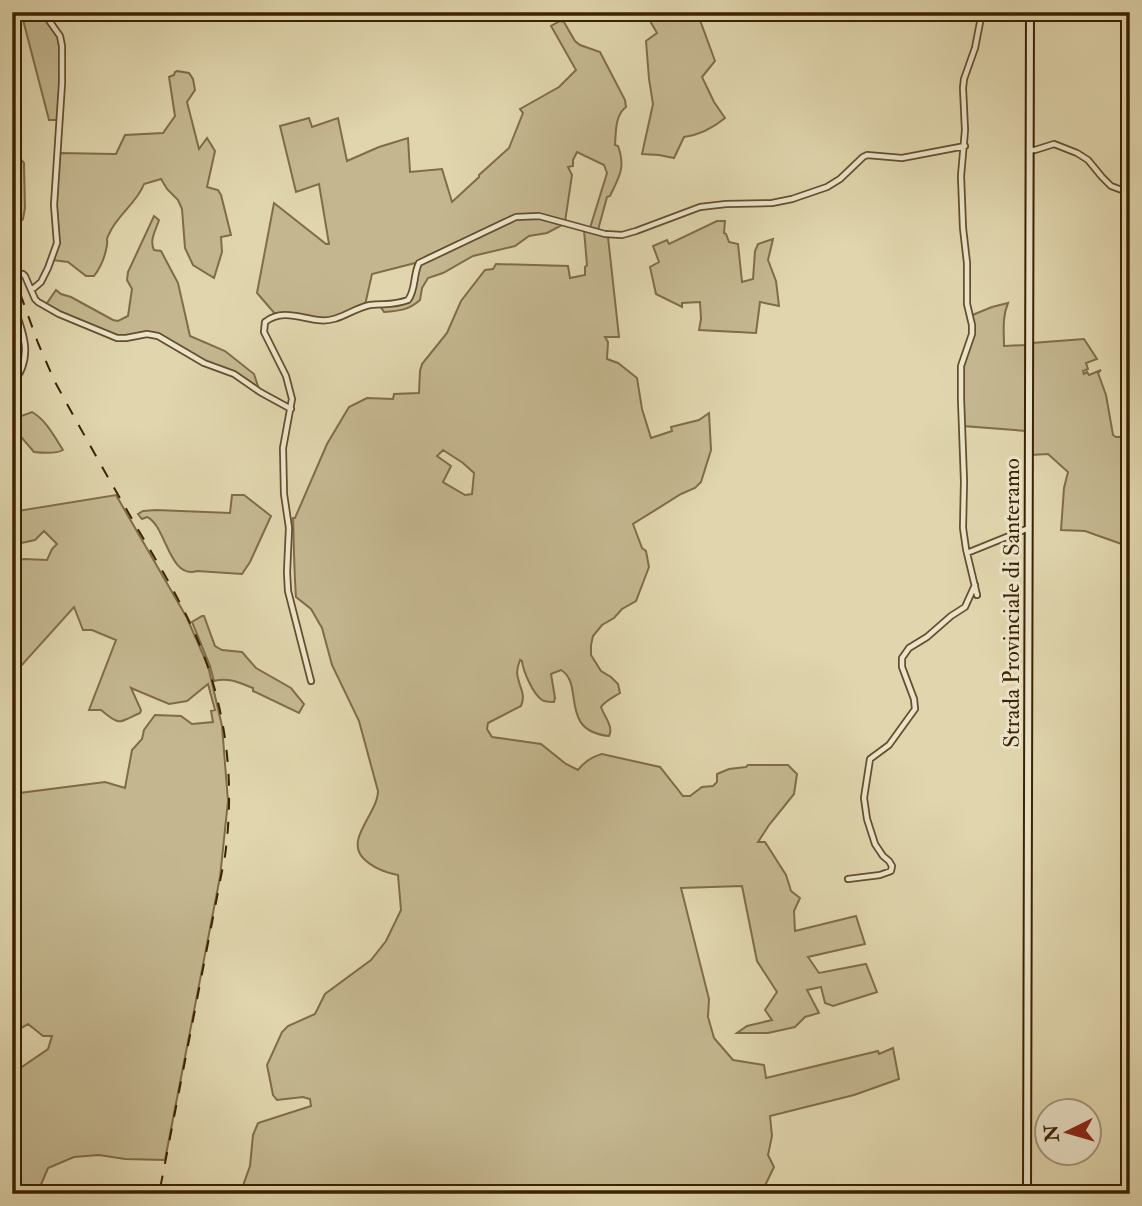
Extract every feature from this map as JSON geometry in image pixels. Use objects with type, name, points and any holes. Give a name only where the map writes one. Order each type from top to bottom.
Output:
[{"type":"main road","name":"Strada Provinciale di Santeramo","points":[[1027,1194],[1030,12]]},
{"type":"street","points":[[31,289],[41,282],[57,243],[54,205],[62,46],[60,36],[43,12]]},
{"type":"street","points":[[978,595],[963,528],[961,366],[972,330],[967,304],[961,171],[965,146],[964,79],[975,48],[982,12]]},
{"type":"street","points":[[1029,149],[1035,150],[1054,144],[1077,153],[1088,160],[1111,186],[1130,194]]},
{"type":"street","points":[[311,681],[288,591],[289,528],[284,494],[283,448],[292,399],[286,376],[264,332],[265,322],[270,318],[286,315],[319,321],[332,320],[365,306],[408,300],[419,263],[510,219],[539,216],[605,234],[628,234],[700,206],[772,203],[822,190],[840,179],[867,155],[902,158],[965,146]]},
{"type":"street","points":[[16,273],[23,274],[34,299],[59,314],[117,338],[147,334],[158,337],[204,363],[233,374],[291,409]]},
{"type":"street","points":[[12,302],[25,343],[24,367],[12,384]]},
{"type":"street","points":[[967,553],[1028,528]]},
{"type":"street","points":[[848,879],[891,871],[892,866],[879,851],[870,832],[864,798],[870,759],[889,745],[915,709],[902,667],[902,658],[909,648],[965,607],[975,585]]},
{"type":"shaded area","points":[[21,12],[41,12],[60,40],[58,120],[49,120]]},
{"type":"shaded area","points":[[649,12],[697,12],[715,61],[702,77],[725,118],[706,130],[684,137],[674,158],[642,154],[653,104],[646,41],[657,33],[650,21]]},
{"type":"shaded area","points":[[560,21],[564,22],[580,45],[600,52],[625,100],[626,107],[618,119],[615,145],[618,146],[621,160],[620,172],[610,196],[607,197],[598,230],[590,228],[607,173],[604,165],[577,152],[573,166],[568,167],[572,175],[565,222],[529,215],[507,218],[419,262],[372,274],[365,305],[329,320],[276,315],[257,293],[274,203],[329,244],[319,184],[296,192],[280,126],[309,118],[312,127],[338,118],[347,161],[408,138],[410,172],[442,169],[452,202],[509,148],[523,113],[520,109],[559,87],[576,70],[551,26]]},
{"type":"shaded area","points":[[177,71],[189,73],[193,79],[195,90],[187,102],[199,149],[207,138],[215,151],[207,187],[218,190],[221,195],[231,235],[221,237],[222,252],[214,278],[193,265],[185,248],[182,209],[161,179],[144,184],[117,221],[107,238],[104,258],[94,276],[86,276],[68,262],[52,260],[59,242],[56,218],[59,153],[116,154],[125,135],[163,133],[175,116],[169,77]]},
{"type":"shaded area","points":[[12,148],[24,163],[25,208],[23,219],[12,232]]},
{"type":"shaded area","points":[[154,216],[159,220],[153,239],[154,250],[161,251],[178,283],[190,336],[225,351],[254,374],[259,389],[153,334],[119,337],[45,306],[56,290],[113,320],[118,321],[128,316],[132,289],[127,280],[128,272]]},
{"type":"shaded area","points":[[534,217],[562,225],[547,233],[529,236],[515,246],[473,256],[428,278],[422,288],[420,300],[408,308],[384,312],[380,306],[411,300],[421,264],[517,218]]},
{"type":"shaded area","points":[[717,221],[725,221],[724,233],[729,242],[738,244],[742,282],[753,279],[758,244],[773,239],[768,260],[776,281],[779,306],[760,302],[756,333],[699,330],[700,302],[682,303],[682,307],[656,294],[650,267],[659,262],[653,246],[667,240],[669,244]]},
{"type":"shaded area","points":[[584,230],[608,237],[619,337],[605,337],[608,342],[607,359],[618,363],[637,378],[642,409],[651,438],[672,431],[671,427],[699,420],[709,413],[711,450],[701,482],[695,488],[633,524],[642,548],[646,551],[649,567],[636,601],[602,625],[593,636],[591,655],[601,671],[618,684],[620,693],[601,707],[609,725],[609,736],[583,726],[578,717],[568,677],[561,670],[551,674],[554,702],[545,701],[532,688],[520,660],[517,673],[523,695],[521,706],[488,723],[487,729],[492,737],[541,744],[578,770],[588,760],[602,754],[660,767],[683,796],[690,796],[702,787],[713,786],[717,782],[717,774],[729,769],[748,765],[788,765],[797,774],[794,794],[758,842],[765,842],[786,875],[791,891],[800,898],[794,911],[795,931],[856,916],[865,944],[808,957],[819,973],[866,964],[877,992],[833,1006],[825,1003],[821,987],[807,990],[819,1013],[805,1017],[795,1027],[768,1033],[737,1033],[747,1026],[772,1020],[765,1010],[777,992],[757,961],[742,886],[681,888],[709,999],[708,1017],[714,1038],[733,1060],[764,1065],[766,1078],[878,1051],[879,1054],[893,1048],[899,1079],[854,1095],[770,1116],[772,1136],[768,1155],[774,1167],[761,1194],[240,1194],[250,1166],[253,1135],[258,1123],[311,1106],[310,1099],[303,1097],[277,1100],[273,1095],[267,1065],[282,1032],[288,1026],[315,1014],[325,994],[371,960],[386,941],[401,910],[398,875],[375,867],[358,851],[360,834],[377,799],[378,791],[359,721],[332,665],[322,628],[311,609],[296,597],[293,518],[327,444],[349,407],[367,398],[393,399],[394,394],[419,393],[422,364],[447,333],[461,301],[485,270],[493,269],[496,264],[568,266],[570,278],[585,275],[587,265]],"holes":[[[443,450],[474,473],[472,494],[465,495],[443,482],[451,466],[437,456]]]},
{"type":"shaded area","points":[[1008,303],[1004,319],[1004,346],[1026,345],[1026,431],[963,426],[963,364],[972,337],[970,316]]},
{"type":"shaded area","points":[[1084,339],[1097,359],[1086,363],[1088,369],[1083,371],[1084,374],[1087,372],[1089,375],[1101,370],[1098,373],[1106,395],[1113,435],[1122,437],[1123,451],[1130,451],[1130,547],[1085,531],[1061,530],[1068,472],[1048,454],[1031,455],[1032,343]]},
{"type":"shaded area","points":[[32,412],[46,424],[63,450],[53,453],[34,452],[16,431],[21,424],[16,418]]},
{"type":"shaded area","points":[[116,495],[187,618],[208,666],[222,726],[228,801],[220,877],[165,1160],[99,1155],[74,1157],[48,1168],[37,1194],[12,1194],[12,1081],[19,1069],[48,1049],[52,1036],[43,1036],[28,1024],[12,1034],[12,794],[105,782],[125,788],[132,750],[142,739],[144,730],[155,715],[181,716],[192,724],[213,722],[211,711],[215,710],[208,684],[187,701],[169,704],[131,688],[141,710],[123,721],[112,719],[101,710],[89,710],[116,640],[92,630],[83,630],[74,607],[12,676],[12,562],[24,559],[47,560],[57,544],[44,531],[35,540],[12,545],[12,512]]},
{"type":"shaded area","points":[[232,495],[244,495],[271,516],[242,574],[188,572],[174,560],[153,522],[147,517],[142,519],[138,514],[156,510],[230,513]]},
{"type":"shaded area","points":[[202,616],[215,646],[222,650],[242,652],[256,668],[291,688],[304,704],[299,713],[244,684],[230,680],[214,681],[192,622]]},
{"type":"railway","points":[[12,271],[55,382],[190,623],[212,679],[225,737],[229,796],[225,856],[159,1194]]}]
